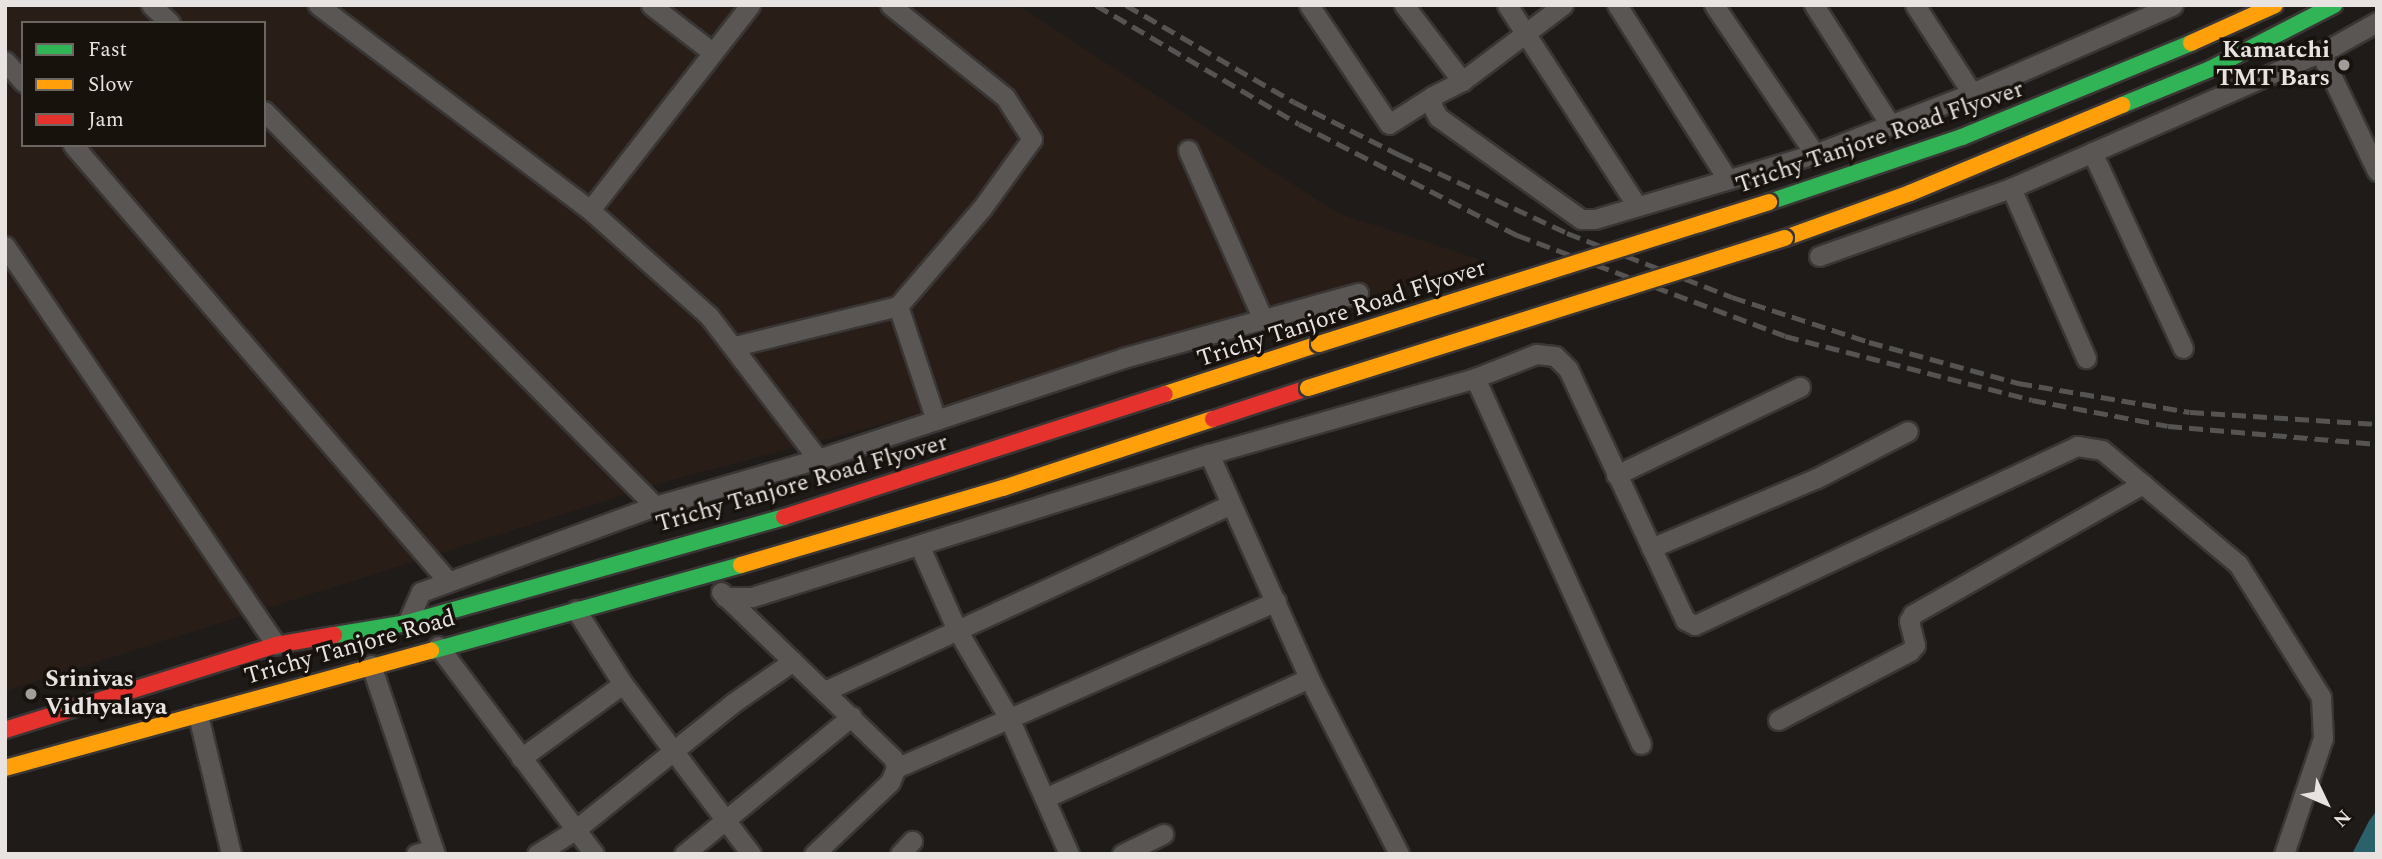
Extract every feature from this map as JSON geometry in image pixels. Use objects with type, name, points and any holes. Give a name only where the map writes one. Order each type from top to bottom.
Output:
[{"type":"highway","name":"Trichy Tanjore Road Flyover","points":[[407,623],[825,505],[1769,202],[1962,137],[2115,77],[2276,5]]},
{"type":"highway","name":"Trichy Tanjore Road","points":[[5,768],[438,646],[772,556],[1145,443],[1797,233],[1910,193],[2210,69],[2334,5]]},
{"type":"highway","name":"Trichy Tanjore Road","points":[[11,728],[276,645],[407,623]]},
{"type":"street","points":[[151,5],[168,21]]},
{"type":"street","points":[[318,5],[590,209],[709,316],[735,346],[818,459]]},
{"type":"street","points":[[651,5],[712,52]]},
{"type":"street","points":[[590,209],[750,5]]},
{"type":"street","points":[[735,346],[898,306],[982,208],[1032,139],[1005,97],[890,5]]},
{"type":"street","points":[[1309,5],[1389,124],[1462,81],[1524,31],[1563,5]]},
{"type":"street","points":[[1404,5],[1462,81]]},
{"type":"street","points":[[1507,5],[1637,206]]},
{"type":"street","points":[[1617,5],[1727,178]]},
{"type":"street","points":[[1714,5],[1815,154]]},
{"type":"street","points":[[1814,5],[1891,126]]},
{"type":"street","points":[[1915,5],[1972,93]]},
{"type":"street","points":[[1433,96],[1438,117],[1581,219],[1637,206],[1815,154],[1972,93],[2173,5]]},
{"type":"street","points":[[1819,256],[2011,188],[2320,52],[2377,22]]},
{"type":"street","points":[[2320,52],[2377,171]]},
{"type":"street","points":[[5,61],[21,80]]},
{"type":"street","points":[[266,113],[655,506]]},
{"type":"street","points":[[76,147],[447,580]]},
{"type":"street","points":[[1188,150],[1263,319]]},
{"type":"street","points":[[2092,152],[2183,348]]},
{"type":"street","points":[[2011,188],[2086,358]]},
{"type":"street","points":[[5,246],[276,645]]},
{"type":"street","points":[[407,623],[421,592],[447,580],[655,506],[818,459],[1123,358],[1358,293]]},
{"type":"street","points":[[898,306],[936,420]]},
{"type":"street","points":[[724,597],[752,597],[920,547],[1209,454],[1475,378],[1536,354],[1555,356],[1568,369],[1685,620],[1695,625],[2077,446],[2102,450],[2238,565],[2321,697],[2323,738],[2284,854]]},
{"type":"street","points":[[1475,378],[1641,744]]},
{"type":"street","points":[[1616,475],[1800,387]]},
{"type":"street","points":[[1651,548],[1817,478],[1908,431]]},
{"type":"street","points":[[1209,454],[1309,678],[1399,854]]},
{"type":"street","points":[[1777,720],[1910,651],[1914,645],[1909,621],[1913,614],[2143,484]]},
{"type":"street","points":[[827,690],[956,628],[1230,505]]},
{"type":"street","points":[[920,547],[956,628],[1009,718],[1045,798],[1063,852]]},
{"type":"street","points":[[708,575],[724,597],[827,690],[893,758],[897,768]]},
{"type":"street","points":[[814,854],[890,782],[897,768],[1276,601]]},
{"type":"street","points":[[576,610],[622,684],[751,854]]},
{"type":"street","points":[[438,646],[594,854]]},
{"type":"street","points":[[537,854],[575,830],[674,750],[793,660]]},
{"type":"street","points":[[371,666],[428,852]]},
{"type":"street","points":[[1045,798],[1309,678]]},
{"type":"street","points":[[521,758],[622,684]]},
{"type":"street","points":[[5,709],[11,728]]},
{"type":"street","points":[[198,715],[231,854]]},
{"type":"street","points":[[684,854],[727,822],[852,716]]},
{"type":"street","points":[[1122,854],[1163,834]]},
{"type":"shaded area","points":[[5,5],[1017,5],[1337,213],[1491,263],[668,481],[5,691]]},
{"type":"water","points":[[2377,810],[2377,854],[2352,854],[2369,821]]},
{"type":"railway","points":[[1096,5],[1299,124],[1517,235],[1785,336],[2032,400],[2168,426],[2377,444]]},
{"type":"railway","points":[[1126,5],[1294,102],[1400,155],[1567,233],[1732,297],[1869,342],[2018,383],[2190,412],[2377,424]]},
{"type":"traffic: fast","points":[[2122,105],[2210,69],[2334,5]]},
{"type":"traffic: fast","points":[[1769,202],[1962,137],[2191,43]]},
{"type":"traffic: fast","points":[[334,635],[407,623],[784,517]]},
{"type":"traffic: fast","points":[[431,651],[741,565]]},
{"type":"traffic: slow","points":[[2191,43],[2275,5]]},
{"type":"traffic: slow","points":[[1785,238],[1910,193],[2122,105]]},
{"type":"traffic: slow","points":[[1319,344],[1769,202]]},
{"type":"traffic: slow","points":[[1308,388],[1785,238]]},
{"type":"traffic: slow","points":[[1165,394],[1319,344]]},
{"type":"traffic: slow","points":[[741,565],[1003,488],[1213,419]]},
{"type":"traffic: slow","points":[[5,768],[431,651]]},
{"type":"traffic: jam","points":[[1213,419],[1308,388]]},
{"type":"traffic: jam","points":[[784,517],[1165,394]]},
{"type":"traffic: jam","points":[[5,730],[276,645],[334,635]]},
{"type":"place","name":"Kamatchi TMT Bars","points":[[2344,65]]},
{"type":"place","name":"Srinivas Vidhyalaya","points":[[31,694]]}]
